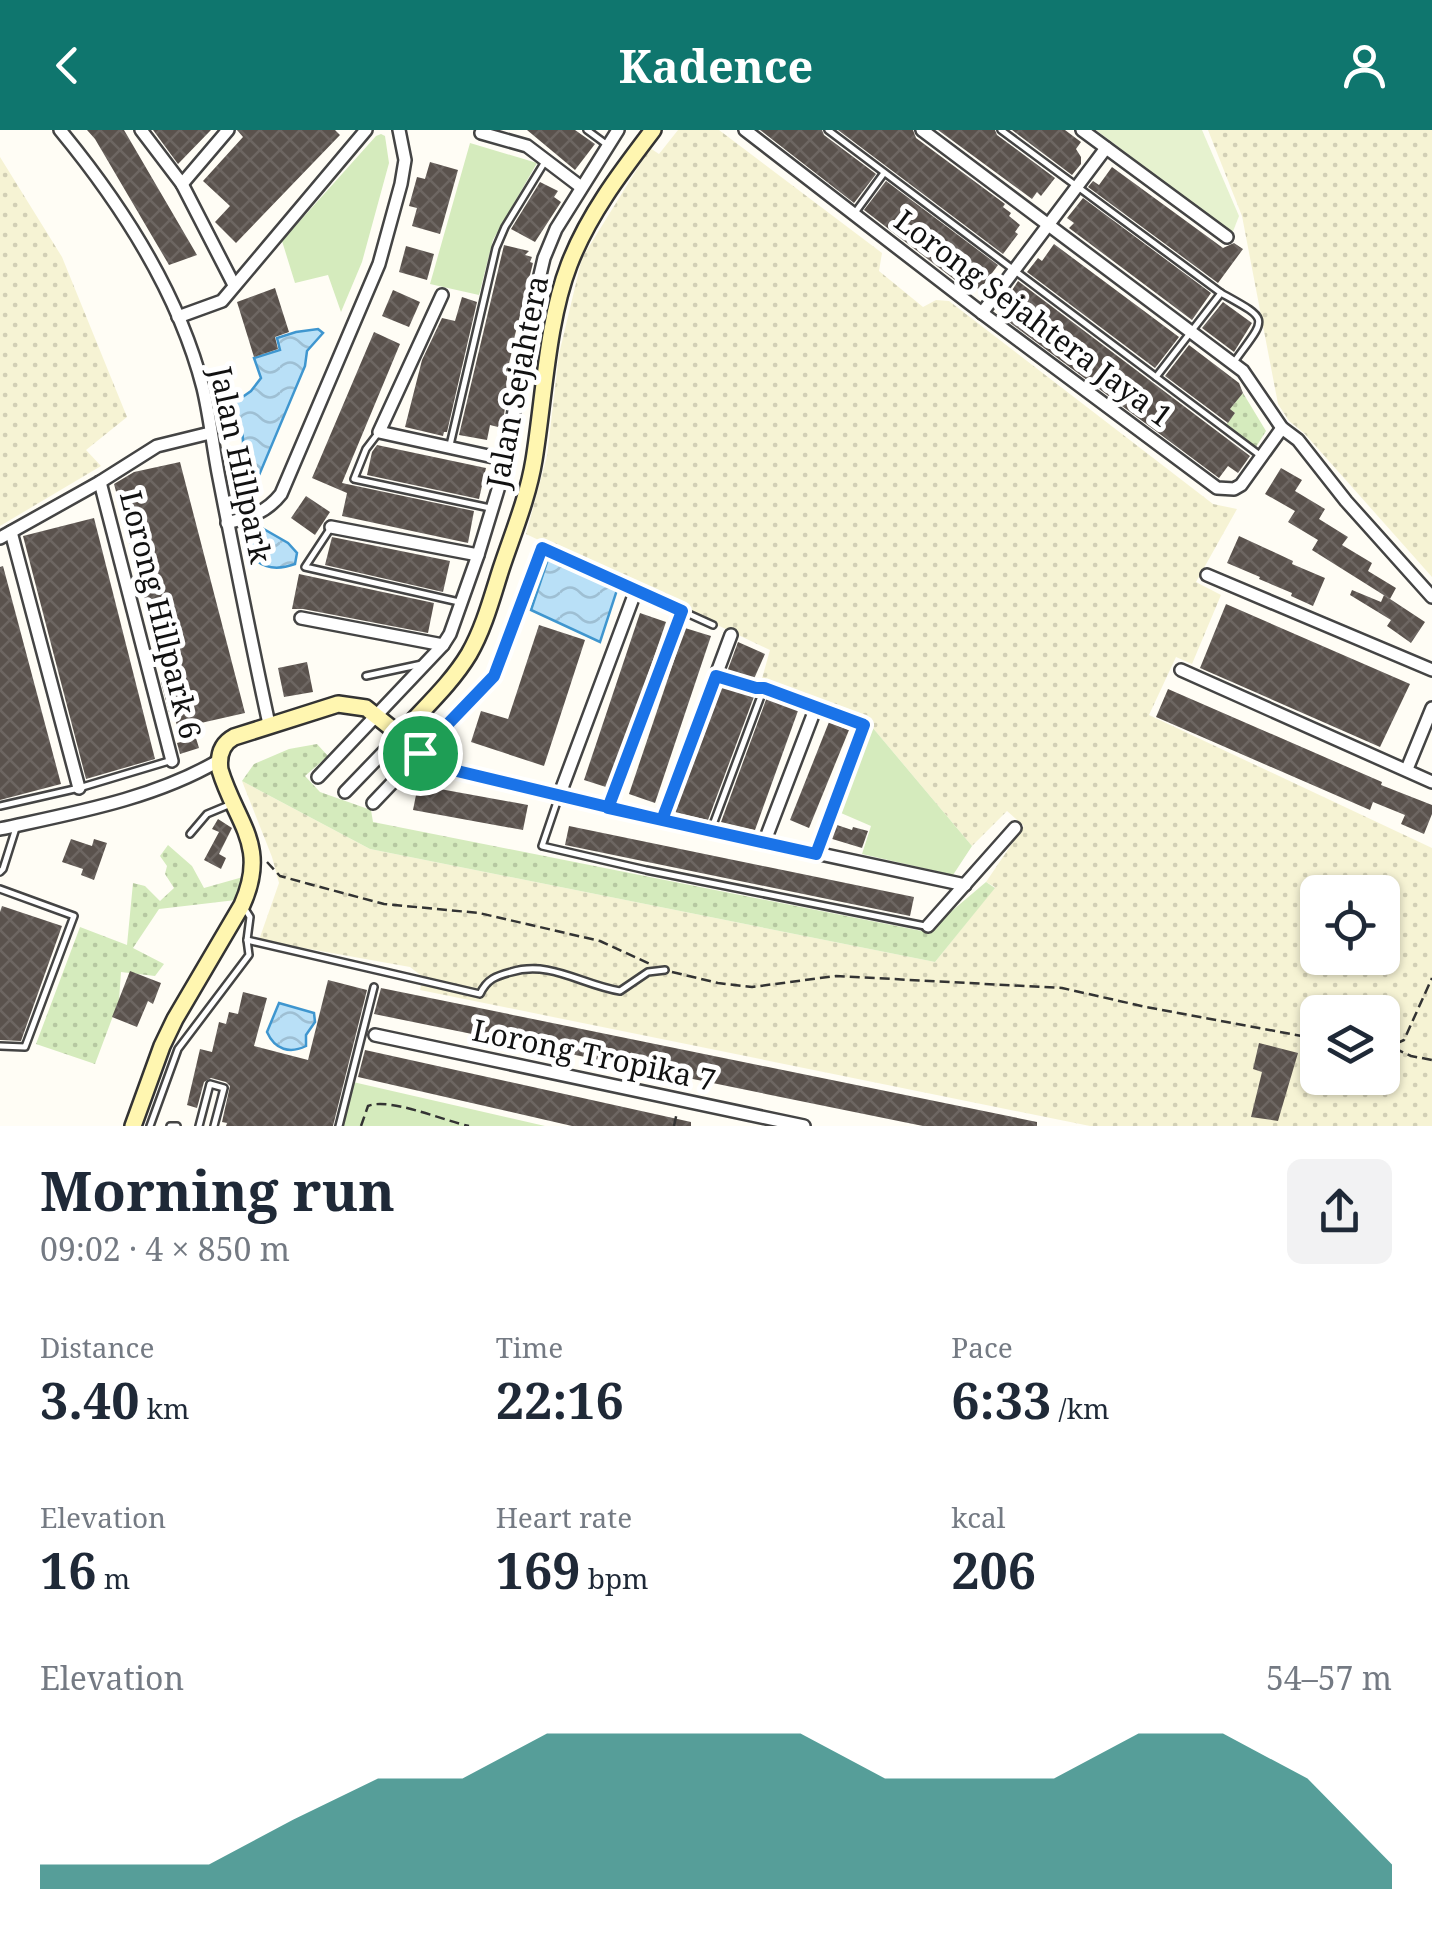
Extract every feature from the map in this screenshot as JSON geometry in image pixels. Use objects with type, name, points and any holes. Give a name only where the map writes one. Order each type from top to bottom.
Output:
[{"type":"main road","name":"Jalan Sejahtera","points":[[400,735],[454,674],[480,633],[534,464],[550,350],[567,270],[598,207],[653,130]]},
{"type":"main road","points":[[133,1126],[168,1032],[252,881],[254,866],[249,838],[218,761],[228,740],[338,704],[366,708],[400,735]]},
{"type":"street","name":"Jalan Hillpark","points":[[60,130],[139,242],[178,317],[203,388],[269,724]]},
{"type":"street","points":[[141,130],[182,184],[234,284]]},
{"type":"street","points":[[182,184],[228,130]]},
{"type":"street","points":[[178,317],[222,301],[366,130]]},
{"type":"street","points":[[227,522],[259,514],[281,494],[379,264],[405,160],[399,130]]},
{"type":"street","points":[[318,778],[450,634],[507,460],[524,347],[544,258],[556,230],[618,130]]},
{"type":"street","name":"Lorong Sejahtera Jaya 1","points":[[745,130],[1217,488],[1234,489],[1240,485],[1282,428]]},
{"type":"street","points":[[922,130],[1233,363],[1252,383],[1282,428],[1298,440],[1346,501],[1432,597]]},
{"type":"street","points":[[1082,130],[1227,237]]},
{"type":"street","points":[[482,133],[527,146],[581,187]]},
{"type":"street","points":[[982,313],[1106,148]]},
{"type":"street","points":[[442,295],[379,432],[507,460]]},
{"type":"street","points":[[79,788],[6,535],[157,446],[210,432]]},
{"type":"street","name":"Lorong Hillpark 6","points":[[100,482],[172,761]]},
{"type":"street","points":[[331,526],[478,555]]},
{"type":"street","points":[[373,803],[494,676],[542,548]]},
{"type":"street","points":[[1207,574],[1432,670]]},
{"type":"street","points":[[559,796],[636,590]]},
{"type":"street","points":[[301,618],[442,646]]},
{"type":"street","points":[[662,820],[731,636]]},
{"type":"street","points":[[1181,670],[1432,782]]},
{"type":"street","points":[[764,842],[816,707]]},
{"type":"street","points":[[1407,769],[1432,708]]},
{"type":"street","points":[[400,735],[436,766],[608,808],[965,885]]},
{"type":"street","name":"Jalan Sejahtera","points":[[345,792],[400,735]]},
{"type":"street","points":[[0,829],[121,800],[188,778],[218,761]]},
{"type":"street","points":[[928,926],[1015,828]]},
{"type":"street","name":"Lorong Tropika 7","points":[[374,1035],[804,1126]]},
{"type":"lane","points":[[587,130],[608,145]]},
{"type":"lane","points":[[828,130],[1261,456]]},
{"type":"lane","points":[[1001,130],[1221,293],[1256,312],[1259,328],[1233,363]]},
{"type":"lane","points":[[449,448],[496,248],[505,226],[547,160]]},
{"type":"lane","points":[[854,214],[884,173]]},
{"type":"lane","points":[[1156,377],[1221,293]]},
{"type":"lane","points":[[379,432],[366,450],[354,479],[492,508]]},
{"type":"lane","points":[[331,526],[305,568],[463,602]]},
{"type":"lane","points":[[542,548],[713,625]]},
{"type":"lane","points":[[608,808],[682,611]]},
{"type":"lane","points":[[366,676],[425,664]]},
{"type":"lane","points":[[716,676],[764,688],[864,725],[816,854]]},
{"type":"lane","points":[[711,830],[764,688]]},
{"type":"lane","points":[[0,806],[172,761]]},
{"type":"lane","points":[[559,796],[542,846],[928,926]]},
{"type":"lane","points":[[190,834],[207,814],[234,803]]},
{"type":"lane","points":[[0,872],[18,825]]},
{"type":"lane","points":[[0,888],[74,916],[25,1048],[0,1046]]},
{"type":"lane","points":[[150,1126],[178,1050],[248,955],[250,917],[242,905]]},
{"type":"lane","points":[[247,940],[480,994],[493,977],[529,967],[558,971],[600,988],[620,991],[648,972],[665,970]]},
{"type":"lane","points":[[339,1126],[374,986]]},
{"type":"lane","points":[[200,1126],[210,1084],[224,1088],[214,1126]]},
{"type":"path","points":[[260,854],[280,876],[384,904],[479,913],[600,941],[665,970],[718,982],[752,987],[836,976],[1062,988],[1300,1036]]},
{"type":"path","points":[[1400,1042],[1432,978]]},
{"type":"path","points":[[1400,1051],[1432,1060]]},
{"type":"path","points":[[674,1126],[680,1100]]},
{"type":"path","points":[[361,1126],[368,1106],[377,1102],[469,1126]]},
{"type":"shaded area","points":[[678,130],[719,130],[882,253],[879,271],[923,307],[936,300],[949,301],[1213,504],[1237,509],[1196,582],[1221,595],[1192,664],[1176,657],[1149,715],[1432,848],[1432,1126],[1090,1126],[420,990],[423,977],[410,967],[259,940],[279,883],[242,781],[370,849],[935,962],[995,887],[986,882],[1024,826],[1007,811],[972,846],[867,721],[761,682],[770,650],[526,534],[547,456],[559,354],[582,258],[650,148],[659,154]]},
{"type":"shaded area","points":[[1208,130],[1432,130],[1432,577],[1289,421],[1278,404],[1242,216]]},
{"type":"shaded area","points":[[0,157],[62,257],[127,417],[86,450],[101,466],[0,526]]},
{"type":"green space","points":[[1096,130],[1202,130],[1239,216],[1232,234]]},
{"type":"green space","points":[[381,134],[385,136],[389,163],[362,262],[341,312],[328,275],[295,283],[282,241]]},
{"type":"green space","points":[[470,143],[537,163],[493,240],[479,295],[430,284]]},
{"type":"green space","points":[[1243,393],[1266,431],[1256,447],[1226,425],[1235,413],[1230,409]]},
{"type":"green space","points":[[867,721],[972,846],[953,875],[862,854],[871,826],[834,810]]},
{"type":"green space","points":[[317,744],[328,756],[305,776],[320,792],[371,810],[373,822],[927,932],[986,882],[995,888],[935,962],[370,849],[242,781],[254,764],[289,749]]},
{"type":"green space","points":[[168,845],[192,866],[204,888],[243,877],[236,900],[159,909],[133,948],[164,964],[155,976],[121,972],[119,1000],[95,1064],[36,1044],[80,927],[127,945],[133,883],[145,886],[160,901],[174,888],[160,856]]},
{"type":"green space","points":[[353,1082],[545,1126],[342,1126]]},
{"type":"water","points":[[318,329],[323,333],[307,351],[305,366],[249,499],[236,502],[243,441],[232,409],[261,378],[254,358],[280,350],[277,338]]},
{"type":"water","points":[[262,528],[288,543],[297,553],[295,564],[273,567],[260,564],[249,554],[244,548],[246,532]]},
{"type":"water","points":[[549,556],[617,590],[600,642],[531,610]]},
{"type":"water","points":[[279,1003],[314,1013],[315,1022],[306,1035],[306,1046],[284,1049],[270,1038],[267,1032]]},
{"type":"building","points":[[87,130],[124,130],[197,255],[169,265]]},
{"type":"building","points":[[153,130],[211,130],[178,164]]},
{"type":"building","points":[[237,130],[335,130],[340,135],[236,243],[215,222],[230,206],[203,181],[243,137]]},
{"type":"building","points":[[527,130],[575,130],[595,144],[575,170]]},
{"type":"building","points":[[760,130],[822,130],[876,174],[854,203]]},
{"type":"building","points":[[838,130],[913,130],[916,138],[1005,204],[1009,216],[1020,225],[1015,232],[1018,234],[1003,254]]},
{"type":"building","points":[[938,130],[995,130],[1055,178],[1041,196],[1037,192],[1032,199]]},
{"type":"building","points":[[1012,130],[1065,130],[1081,142],[1076,149],[1081,164],[1072,175]]},
{"type":"building","points":[[430,162],[458,170],[440,234],[412,226],[417,208],[409,206],[417,177],[425,179]]},
{"type":"building","points":[[1112,167],[1223,248],[1234,243],[1243,249],[1218,283],[1088,187],[1093,181],[1099,185]]},
{"type":"building","points":[[886,181],[998,265],[981,288],[968,290],[864,210]]},
{"type":"building","points":[[540,182],[558,191],[554,197],[561,202],[535,242],[511,229]]},
{"type":"building","points":[[1083,198],[1211,293],[1192,320],[1069,228],[1074,223],[1067,218]]},
{"type":"building","points":[[1054,244],[1179,337],[1155,368],[1027,272],[1038,258],[1042,261]]},
{"type":"building","points":[[504,245],[529,251],[525,255],[532,257],[533,263],[507,372],[502,428],[490,425],[487,440],[459,435]]},
{"type":"building","points":[[406,246],[434,254],[427,280],[399,272]]},
{"type":"building","points":[[1018,281],[1250,456],[1238,473],[1228,466],[1219,478],[1001,316],[1006,309],[1002,306]]},
{"type":"building","points":[[275,288],[289,332],[275,337],[278,349],[254,357],[237,302]]},
{"type":"building","points":[[393,290],[420,302],[409,327],[382,316]]},
{"type":"building","points":[[462,297],[477,302],[447,432],[443,436],[405,427],[422,360],[442,318],[455,321]]},
{"type":"building","points":[[1223,302],[1252,323],[1234,352],[1202,328]]},
{"type":"building","points":[[374,332],[400,344],[342,483],[474,511],[468,543],[342,516],[347,493],[312,478]]},
{"type":"building","points":[[1189,345],[1239,383],[1243,393],[1230,409],[1235,413],[1228,423],[1165,376]]},
{"type":"building","points":[[377,445],[486,468],[479,499],[367,475]]},
{"type":"building","points":[[180,462],[245,713],[192,725],[199,748],[180,754],[177,743],[181,742],[161,682],[166,681],[114,484],[134,472]]},
{"type":"building","points":[[1281,468],[1302,480],[1295,491],[1325,509],[1319,519],[1348,537],[1342,545],[1372,563],[1368,571],[1396,588],[1390,599],[1312,550],[1318,540],[1288,522],[1295,511],[1265,494]]},
{"type":"building","points":[[306,496],[330,512],[315,535],[291,518]]},
{"type":"building","points":[[94,518],[155,759],[86,779],[23,536]]},
{"type":"building","points":[[1239,536],[1325,578],[1313,606],[1227,563]]},
{"type":"building","points":[[332,537],[450,561],[443,592],[325,565]]},
{"type":"building","points":[[3,566],[61,784],[0,800],[0,567]]},
{"type":"building","points":[[299,574],[434,603],[428,633],[292,609]]},
{"type":"building","points":[[1352,590],[1381,602],[1384,595],[1425,622],[1411,643],[1387,626],[1391,620],[1350,595]]},
{"type":"building","points":[[1226,604],[1410,684],[1380,747],[1200,668]]},
{"type":"building","points":[[640,613],[666,622],[609,788],[584,780]]},
{"type":"building","points":[[539,625],[585,640],[544,766],[471,742],[481,711],[508,719]]},
{"type":"building","points":[[685,628],[711,636],[655,803],[629,794]]},
{"type":"building","points":[[738,642],[765,654],[753,681],[727,672]]},
{"type":"building","points":[[307,662],[313,692],[284,697],[278,668]]},
{"type":"building","points":[[723,684],[755,694],[708,820],[675,812]]},
{"type":"building","points":[[1168,689],[1432,805],[1424,834],[1401,824],[1405,815],[1373,802],[1370,810],[1156,717]]},
{"type":"building","points":[[767,697],[799,708],[755,830],[721,822]]},
{"type":"building","points":[[829,722],[849,730],[809,828],[790,820]]},
{"type":"building","points":[[418,785],[528,805],[523,830],[413,810]]},
{"type":"building","points":[[218,819],[232,828],[219,854],[226,858],[221,869],[204,860],[219,832],[212,829]]},
{"type":"building","points":[[834,824],[868,831],[862,848],[829,838]]},
{"type":"building","points":[[569,826],[914,897],[910,916],[565,845]]},
{"type":"building","points":[[71,839],[92,846],[94,839],[107,843],[94,880],[81,875],[83,869],[62,862]]},
{"type":"building","points":[[2,906],[62,926],[21,1041],[0,1040]]},
{"type":"building","points":[[130,971],[161,983],[153,1004],[148,1001],[137,1027],[112,1017]]},
{"type":"building","points":[[328,980],[367,990],[333,1126],[226,1126],[222,1122],[230,1086],[211,1078],[204,1082],[197,1108],[187,1105],[200,1049],[212,1052],[219,1022],[226,1024],[229,1012],[238,1014],[243,992],[267,998],[254,1046],[308,1060]]},
{"type":"building","points":[[381,988],[1037,1122],[1037,1126],[923,1126],[374,1014]]},
{"type":"building","points":[[1259,1043],[1298,1053],[1278,1121],[1251,1117],[1262,1072],[1253,1069]]},
{"type":"building","points":[[365,1050],[691,1122],[691,1126],[572,1126],[358,1077]]},
{"type":"route","points":[[420,753],[436,766],[662,820],[816,854],[864,725],[764,688],[716,676],[662,820],[608,808],[682,611],[542,548],[494,676],[420,753]]}]
